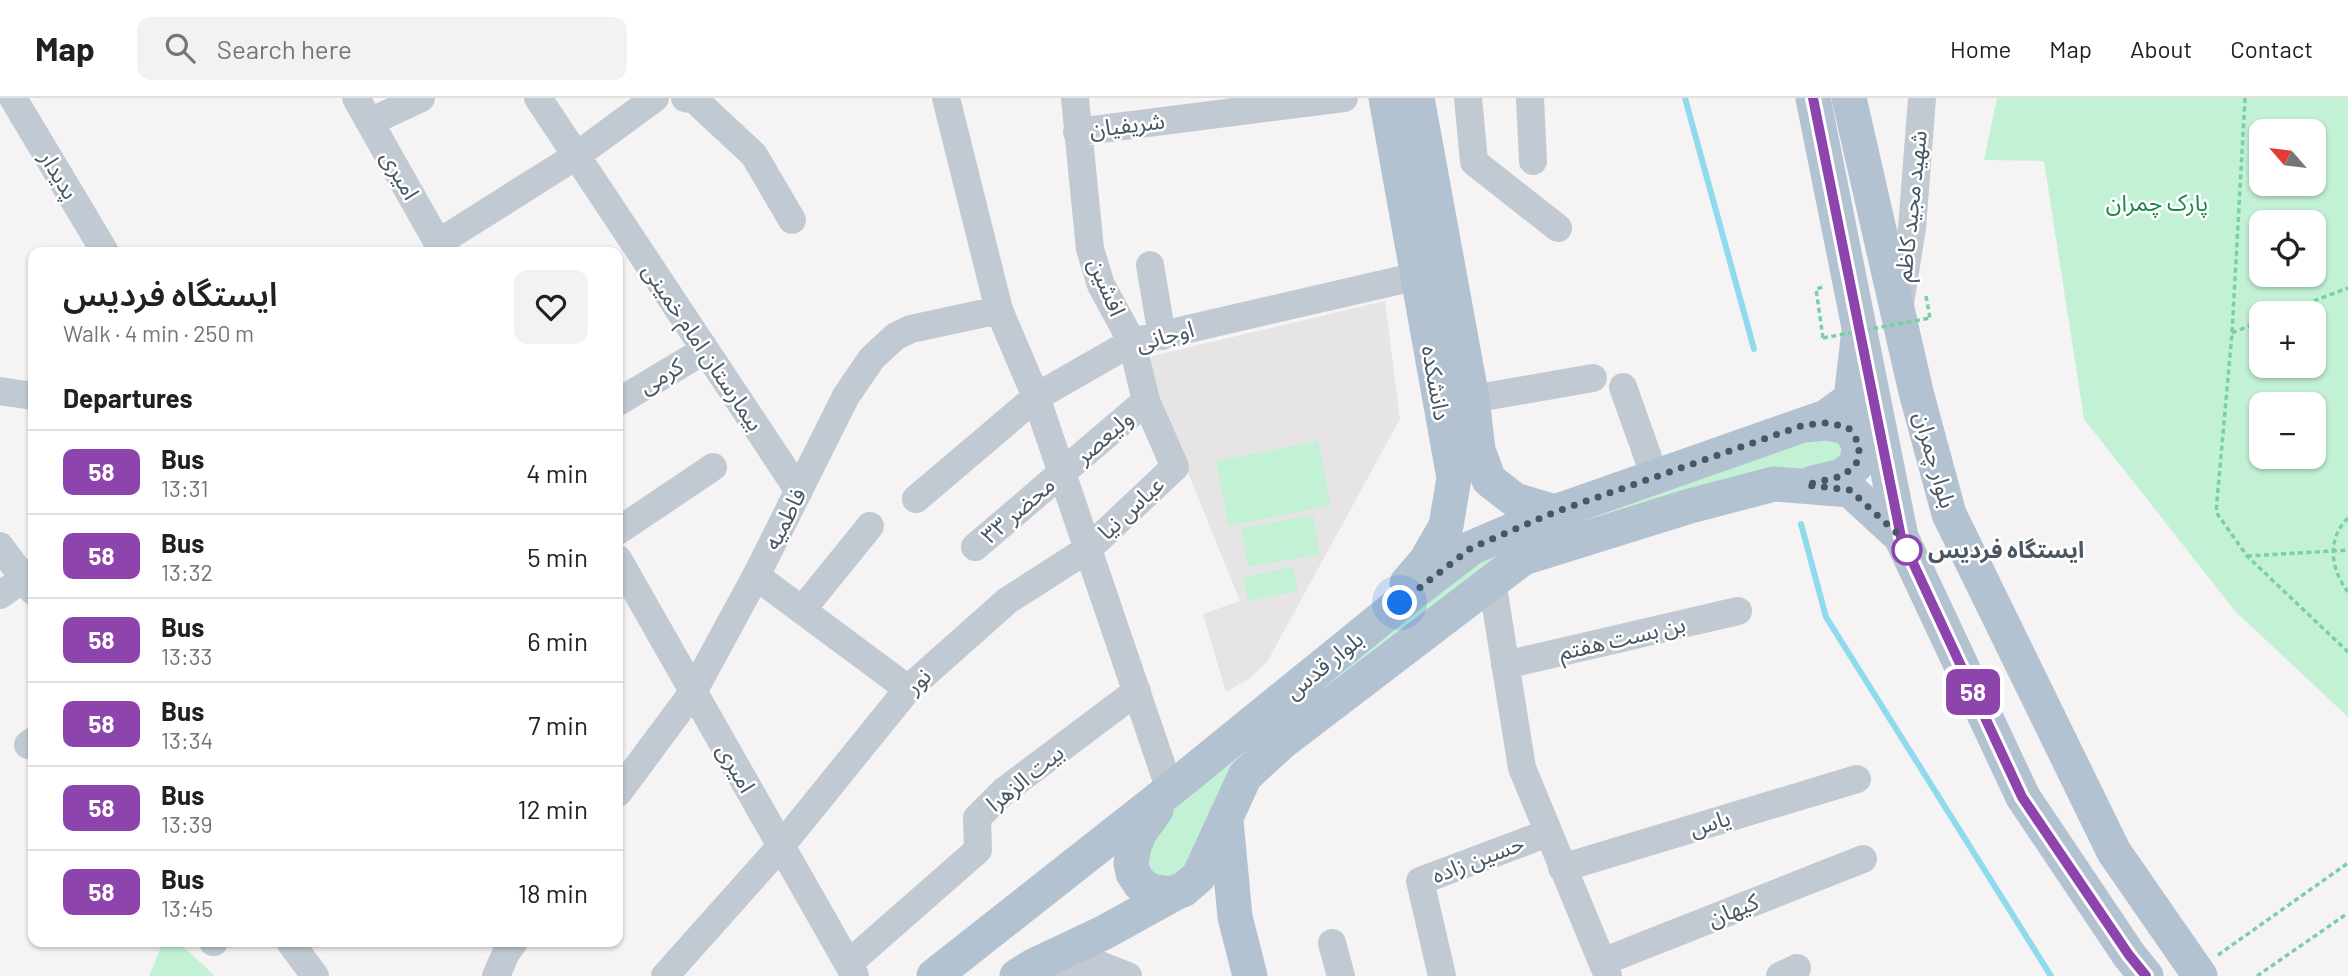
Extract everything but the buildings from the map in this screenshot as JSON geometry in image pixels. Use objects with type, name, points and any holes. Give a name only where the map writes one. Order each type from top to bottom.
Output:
[{"type":"main road","name":"دانشکده","points":[[1357,638],[1426,561],[1446,526],[1454,478],[1386,98]]},
{"type":"main road","name":"دانشکده","points":[[1417,98],[1472,399],[1478,450],[1489,480],[1515,500],[1555,512]]},
{"type":"main road","name":"بلوار چمران","points":[[1813,98],[1901,537],[2022,797],[2146,976]]},
{"type":"main road","name":"بلوار چمران","points":[[1849,98],[1914,316],[1916,392],[1949,514],[2114,852],[2198,973]]},
{"type":"main road","name":"بلوار قدس","points":[[934,976],[1471,548],[1555,512],[1826,417],[1851,399],[1859,330]]},
{"type":"main road","points":[[1804,425],[1826,423],[1848,427],[1860,445],[1856,465],[1842,476],[1806,485]]},
{"type":"main road","name":"بلوار قدس","points":[[1183,890],[1204,868],[1245,776],[1282,742],[1522,558],[1690,506],[1774,484],[1850,490],[1901,537]]},
{"type":"main road","points":[[1170,790],[1140,832],[1131,854],[1131,863],[1133,873],[1140,884],[1151,891],[1169,894],[1183,890]]},
{"type":"main road","points":[[1226,814],[1235,917],[1250,976]]},
{"type":"main road","points":[[1025,971],[1183,890]]},
{"type":"street","name":"پدیدار","points":[[13,98],[101,247]]},
{"type":"street","name":"امیری","points":[[356,98],[441,247]]},
{"type":"street","points":[[370,122],[421,98]]},
{"type":"street","name":"بیمارستان امام خمینی","points":[[537,98],[799,491]]},
{"type":"street","points":[[441,247],[576,156],[655,98]]},
{"type":"street","points":[[685,98],[695,100],[754,155],[792,220]]},
{"type":"street","points":[[946,98],[999,310],[1036,397],[1170,790]]},
{"type":"street","name":"افشین","points":[[1075,98],[1090,249],[1101,285],[1132,342],[1146,401],[1175,467]]},
{"type":"street","name":"شریفیان","points":[[1077,132],[1343,98]]},
{"type":"street","points":[[1468,98],[1474,162],[1558,228]]},
{"type":"street","points":[[1530,98],[1534,161]]},
{"type":"street","name":"شهید مجید کاظم","points":[[1914,316],[1912,229],[1922,98]]},
{"type":"street","points":[[1150,265],[1162,336]]},
{"type":"street","name":"اوجانی","points":[[916,499],[1036,397],[1132,342],[1418,276]]},
{"type":"street","name":"فاطمیه","points":[[623,786],[693,692],[756,576],[846,396],[872,358],[896,336],[911,329],[999,310]]},
{"type":"street","name":"کرمی","points":[[623,399],[705,350]]},
{"type":"street","points":[[1472,399],[1592,378]]},
{"type":"street","points":[[1623,387],[1655,477]]},
{"type":"street","points":[[0,391],[28,395]]},
{"type":"street","name":"ولیعصر","points":[[1062,473],[1146,401]]},
{"type":"street","points":[[623,528],[713,467]]},
{"type":"street","name":"عباس نیا","points":[[1088,549],[1175,467]]},
{"type":"street","name":"محضر ۳۳","points":[[975,547],[1062,473]]},
{"type":"street","points":[[802,610],[870,526]]},
{"type":"street","points":[[0,546],[28,578]]},
{"type":"street","name":"نور","points":[[665,976],[781,846],[908,689],[1007,601],[1088,549]]},
{"type":"street","name":"امیری","points":[[623,568],[851,970]]},
{"type":"street","points":[[756,576],[908,689]]},
{"type":"street","points":[[0,595],[28,581]]},
{"type":"street","points":[[1492,581],[1522,768],[1605,969]]},
{"type":"street","name":"بن بست هفتم","points":[[1505,665],[1738,611]]},
{"type":"street","name":"بیت الزهرا","points":[[851,970],[978,850],[977,818],[1004,791],[1137,691]]},
{"type":"street","name":"یاس","points":[[1562,867],[1857,779]]},
{"type":"street","name":"حسین زاده","points":[[1443,976],[1420,881],[1548,833]]},
{"type":"street","name":"کیهان","points":[[1605,969],[1863,859]]},
{"type":"street","points":[[1332,943],[1341,976]]},
{"type":"street","points":[[294,947],[315,976]]},
{"type":"street","points":[[496,976],[510,947]]},
{"type":"street","points":[[1025,971],[1092,962],[1128,976]]},
{"type":"path","points":[[2245,98],[2232,332],[2216,512],[2247,556],[2348,652]]},
{"type":"path","points":[[2314,301],[2348,288]]},
{"type":"path","points":[[1816,289],[1823,338],[1914,316]]},
{"type":"path","points":[[2232,332],[2249,326]]},
{"type":"path","points":[[2348,518],[2336,535],[2333,550],[2339,581],[2348,592]]},
{"type":"path","points":[[2247,556],[2348,550]]},
{"type":"path","points":[[2198,973],[2348,863]]},
{"type":"path","points":[[2257,976],[2348,913]]},
{"type":"shaded area","points":[[1385,301],[1400,419],[1267,662],[1250,678],[1226,692],[1203,614],[1240,601],[1146,369],[1152,356]]},
{"type":"green space","name":"پارک چمران","points":[[1997,98],[2348,98],[2348,717],[2235,611],[2084,419],[2044,161],[1984,160]]},
{"type":"green space","points":[[1808,436],[1844,443],[1841,463],[1519,550],[1233,790],[1176,880],[1150,876],[1144,843],[1154,825],[1480,553]]},
{"type":"green space","points":[[1318,441],[1331,505],[1229,526],[1216,461]]},
{"type":"green space","points":[[1313,515],[1320,554],[1248,567],[1241,528]]},
{"type":"green space","points":[[1293,567],[1298,591],[1248,601],[1243,577]]},
{"type":"green space","points":[[161,947],[183,947],[215,976],[149,976]]},
{"type":"waterway","points":[[1685,98],[1754,349]]},
{"type":"waterway","points":[[1801,524],[1826,617],[2051,976]]},
{"type":"bus line","name":"58","points":[[1813,98],[1901,537],[2022,797],[2146,976]]},
{"type":"place","name":"ایستگاه فردیس","points":[[1907,550]]},
{"type":"route","points":[[1400,603],[1471,548],[1555,512],[1804,425],[1826,423],[1848,427],[1860,445],[1856,465],[1842,476],[1806,485],[1850,490],[1901,537],[1911,558],[1907,550]]}]
